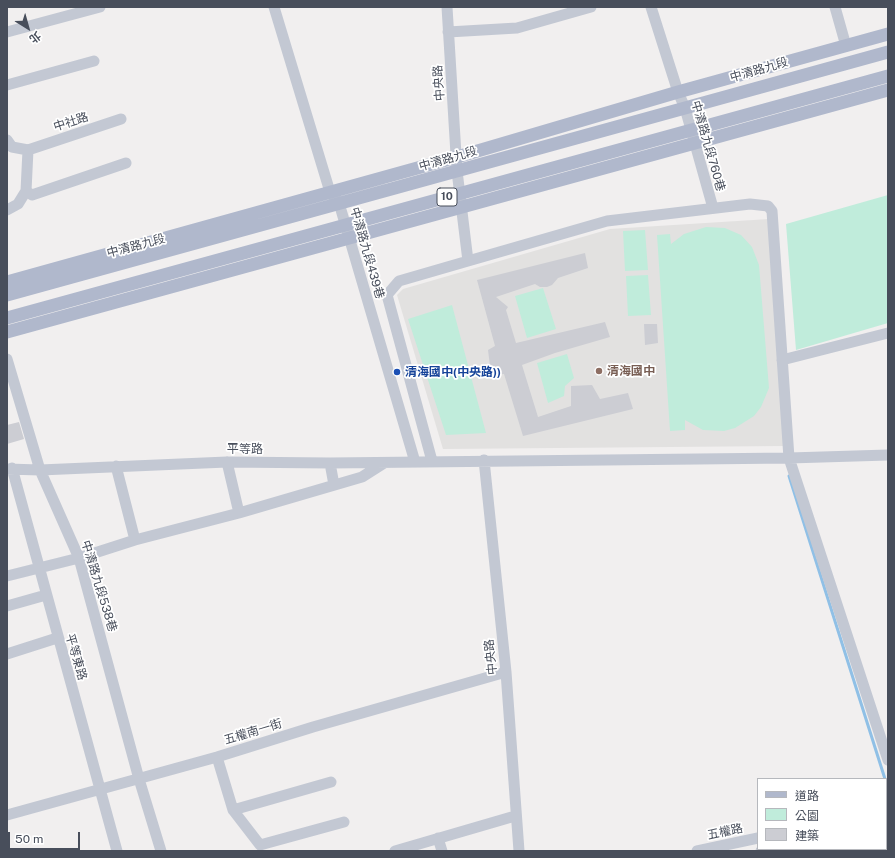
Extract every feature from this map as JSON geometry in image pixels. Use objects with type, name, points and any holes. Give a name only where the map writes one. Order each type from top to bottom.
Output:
[{"type":"main road","name":"中清路九段","points":[[7,282],[457,157],[678,92],[888,34]]},
{"type":"main road","name":"中清路九段","points":[[7,295],[888,52]]},
{"type":"main road","name":"10","points":[[7,318],[888,76]]},
{"type":"main road","points":[[7,332],[888,90]]},
{"type":"street","points":[[7,32],[100,7]]},
{"type":"street","name":"中清路九段439巷","points":[[274,7],[330,192],[339,203],[348,238],[415,462]]},
{"type":"street","name":"中央路","points":[[447,7],[457,171],[468,262]]},
{"type":"street","points":[[448,32],[517,28],[560,12],[591,7]]},
{"type":"street","name":"中清路九段760巷","points":[[650,7],[678,92],[685,108],[713,208]]},
{"type":"street","points":[[835,7],[846,46]]},
{"type":"street","points":[[7,85],[94,61]]},
{"type":"street","name":"中社路","points":[[28,150],[121,119]]},
{"type":"street","points":[[7,140],[12,147],[28,150],[26,190],[18,204],[7,210]]},
{"type":"street","points":[[26,190],[32,195],[126,163]]},
{"type":"street","points":[[432,461],[388,295],[399,281],[607,221],[750,204],[768,206],[772,211],[789,458],[888,760]]},
{"type":"street","points":[[782,360],[888,333]]},
{"type":"street","name":"中清路九段538巷","points":[[7,359],[40,470],[79,558],[139,779],[161,851]]},
{"type":"street","name":"平等路","points":[[10,469],[40,470],[227,462],[330,463],[484,460],[789,458],[888,455]]},
{"type":"street","name":"中央路","points":[[484,460],[506,672],[515,816],[519,851]]},
{"type":"street","points":[[227,462],[239,513]]},
{"type":"street","points":[[7,576],[79,558],[135,540],[239,513],[362,477],[385,462]]},
{"type":"street","points":[[330,463],[334,485]]},
{"type":"street","points":[[116,466],[135,540]]},
{"type":"street","name":"平等東路","points":[[10,469],[39,567],[57,638],[117,851]]},
{"type":"street","points":[[7,606],[46,595]]},
{"type":"street","points":[[7,654],[57,638]]},
{"type":"street","name":"五權南一街","points":[[7,815],[217,757],[313,727],[506,672]]},
{"type":"street","points":[[217,757],[233,810],[260,845],[344,822]]},
{"type":"street","points":[[233,810],[331,782]]},
{"type":"street","points":[[395,851],[515,816]]},
{"type":"street","points":[[438,838],[442,851]]},
{"type":"street","name":"五權路","points":[[697,851],[757,838]]},
{"type":"shaded area","name":"清海國中","points":[[769,219],[784,446],[443,449],[397,295],[403,289],[610,229]]},
{"type":"green space","points":[[888,195],[888,323],[796,350],[786,224]]},
{"type":"green space","points":[[706,227],[725,228],[741,235],[752,247],[759,265],[769,388],[761,407],[754,416],[735,428],[724,431],[703,430],[685,420],[685,430],[670,431],[657,235],[670,234],[671,244],[684,234]]},
{"type":"green space","points":[[645,230],[648,270],[625,271],[623,231]]},
{"type":"green space","points":[[648,275],[651,315],[628,316],[626,276]]},
{"type":"green space","points":[[543,288],[556,329],[527,338],[515,296]]},
{"type":"green space","points":[[452,305],[486,433],[446,435],[408,319]]},
{"type":"green space","points":[[567,354],[574,378],[565,386],[564,396],[548,403],[537,363]]},
{"type":"building","points":[[585,253],[588,268],[558,278],[552,285],[547,287],[540,287],[535,284],[496,297],[508,307],[506,310],[516,343],[605,322],[610,337],[555,353],[522,365],[538,417],[571,406],[571,386],[592,385],[600,399],[628,393],[633,409],[523,436],[504,374],[493,375],[490,366],[488,350],[495,346],[477,280]]},
{"type":"building","points":[[644,324],[657,324],[658,343],[645,345]]},
{"type":"building","points":[[19,422],[24,439],[7,444],[7,425]]},
{"type":"waterway","points":[[789,476],[885,778]]},
{"type":"place","name":"清海國中","points":[[599,371]]},
{"type":"place","name":"清海國中(中央路))","points":[[397,372]]}]
